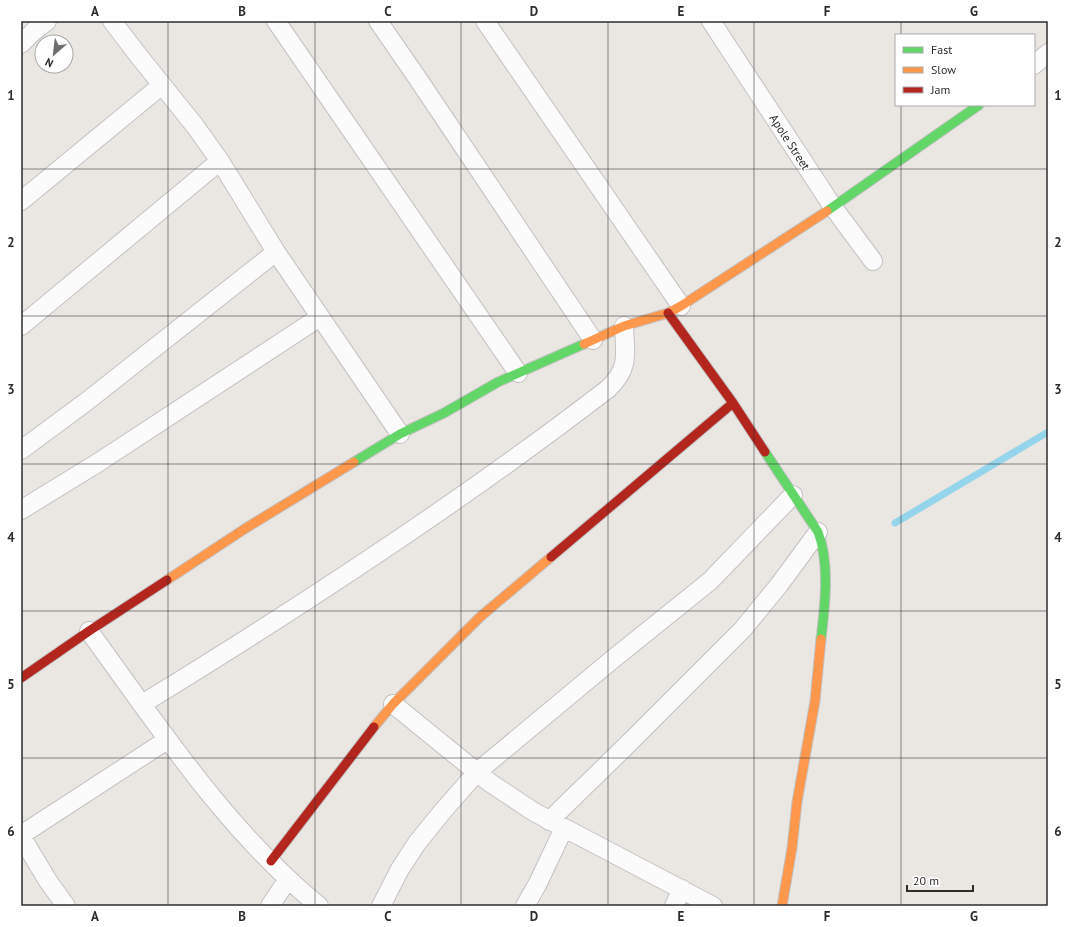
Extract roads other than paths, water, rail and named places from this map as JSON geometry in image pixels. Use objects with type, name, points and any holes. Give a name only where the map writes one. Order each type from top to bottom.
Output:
[{"type":"street","points":[[21,44],[34,31],[48,21]]},
{"type":"street","points":[[112,21],[195,126],[220,161],[276,252],[400,434]]},
{"type":"street","points":[[276,21],[518,373]]},
{"type":"street","points":[[378,21],[421,82],[593,340]]},
{"type":"street","points":[[485,21],[675,310],[733,403],[818,532],[823,545],[825,558],[824,614],[815,700],[797,802],[792,848],[782,906]]},
{"type":"street","name":"Apole Street","points":[[711,21],[833,207],[873,261]]},
{"type":"street","points":[[1035,64],[1048,53]]},
{"type":"street","points":[[21,200],[162,85]]},
{"type":"street","points":[[21,678],[89,631],[246,528],[400,434],[444,413],[498,382],[624,326],[675,310],[833,207],[978,106]]},
{"type":"street","points":[[21,326],[220,161]]},
{"type":"street","points":[[21,450],[86,402],[276,252]]},
{"type":"street","points":[[21,510],[99,462],[320,317]]},
{"type":"street","points":[[142,704],[303,603],[434,516],[608,388],[619,378],[624,365],[624,326]]},
{"type":"street","points":[[271,861],[341,768],[393,704],[480,617],[733,403]]},
{"type":"street","points":[[381,906],[400,869],[417,843],[477,772],[613,659],[710,582],[793,495]]},
{"type":"street","points":[[525,906],[538,883],[556,824],[628,744],[743,629],[779,585],[818,532]]},
{"type":"street","points":[[89,631],[167,740],[235,823],[288,879],[319,906]]},
{"type":"street","points":[[393,704],[477,772],[512,798],[556,824],[713,906]]},
{"type":"street","points":[[66,906],[23,845],[167,740]]},
{"type":"street","points":[[270,906],[288,879]]},
{"type":"street","points":[[674,906],[682,889]]},
{"type":"waterway","points":[[895,523],[1048,432]]}]
